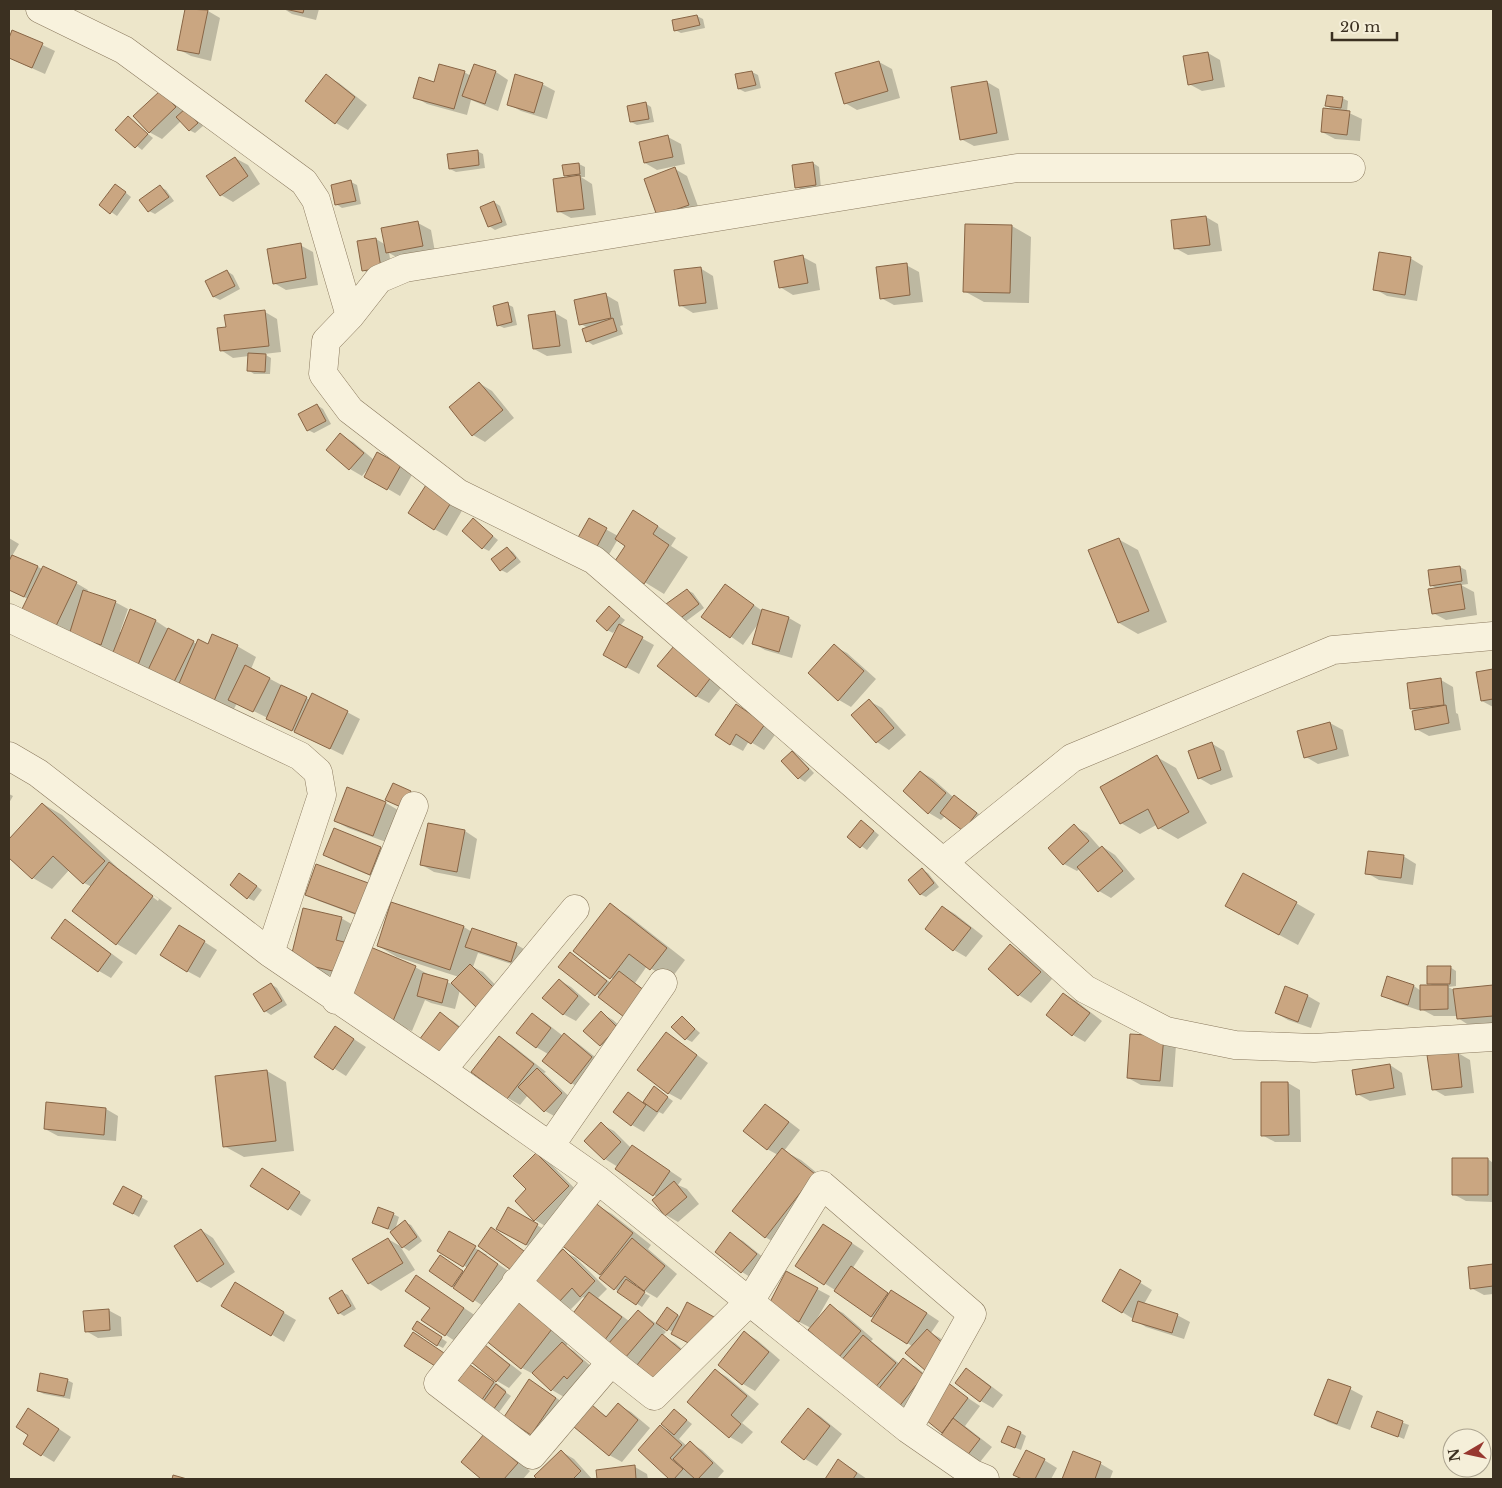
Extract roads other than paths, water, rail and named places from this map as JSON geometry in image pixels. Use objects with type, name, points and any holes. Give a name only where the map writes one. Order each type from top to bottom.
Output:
[{"type":"street","points":[[40,9],[124,50],[304,182],[316,200],[350,316]]},
{"type":"street","points":[[1351,168],[1017,168],[405,268],[379,279],[350,316],[326,341],[323,374],[350,410],[458,493],[594,560],[943,862],[1085,989],[1166,1031],[1235,1045],[1314,1048],[1493,1037]]},
{"type":"street","points":[[9,618],[300,756],[318,772],[322,795],[270,953]]},
{"type":"street","points":[[943,862],[1072,758],[1333,650],[1493,636]]},
{"type":"street","points":[[9,756],[38,772],[270,953],[336,1000],[442,1070],[598,1180],[908,1429],[973,1474],[985,1479]]},
{"type":"street","points":[[336,1000],[414,806]]},
{"type":"street","points":[[442,1070],[575,909]]},
{"type":"street","points":[[550,1146],[663,983]]},
{"type":"street","points":[[598,1180],[438,1382],[532,1455],[610,1362]]},
{"type":"street","points":[[516,1282],[610,1362],[654,1396],[750,1301],[822,1185],[972,1314],[908,1429]]}]
